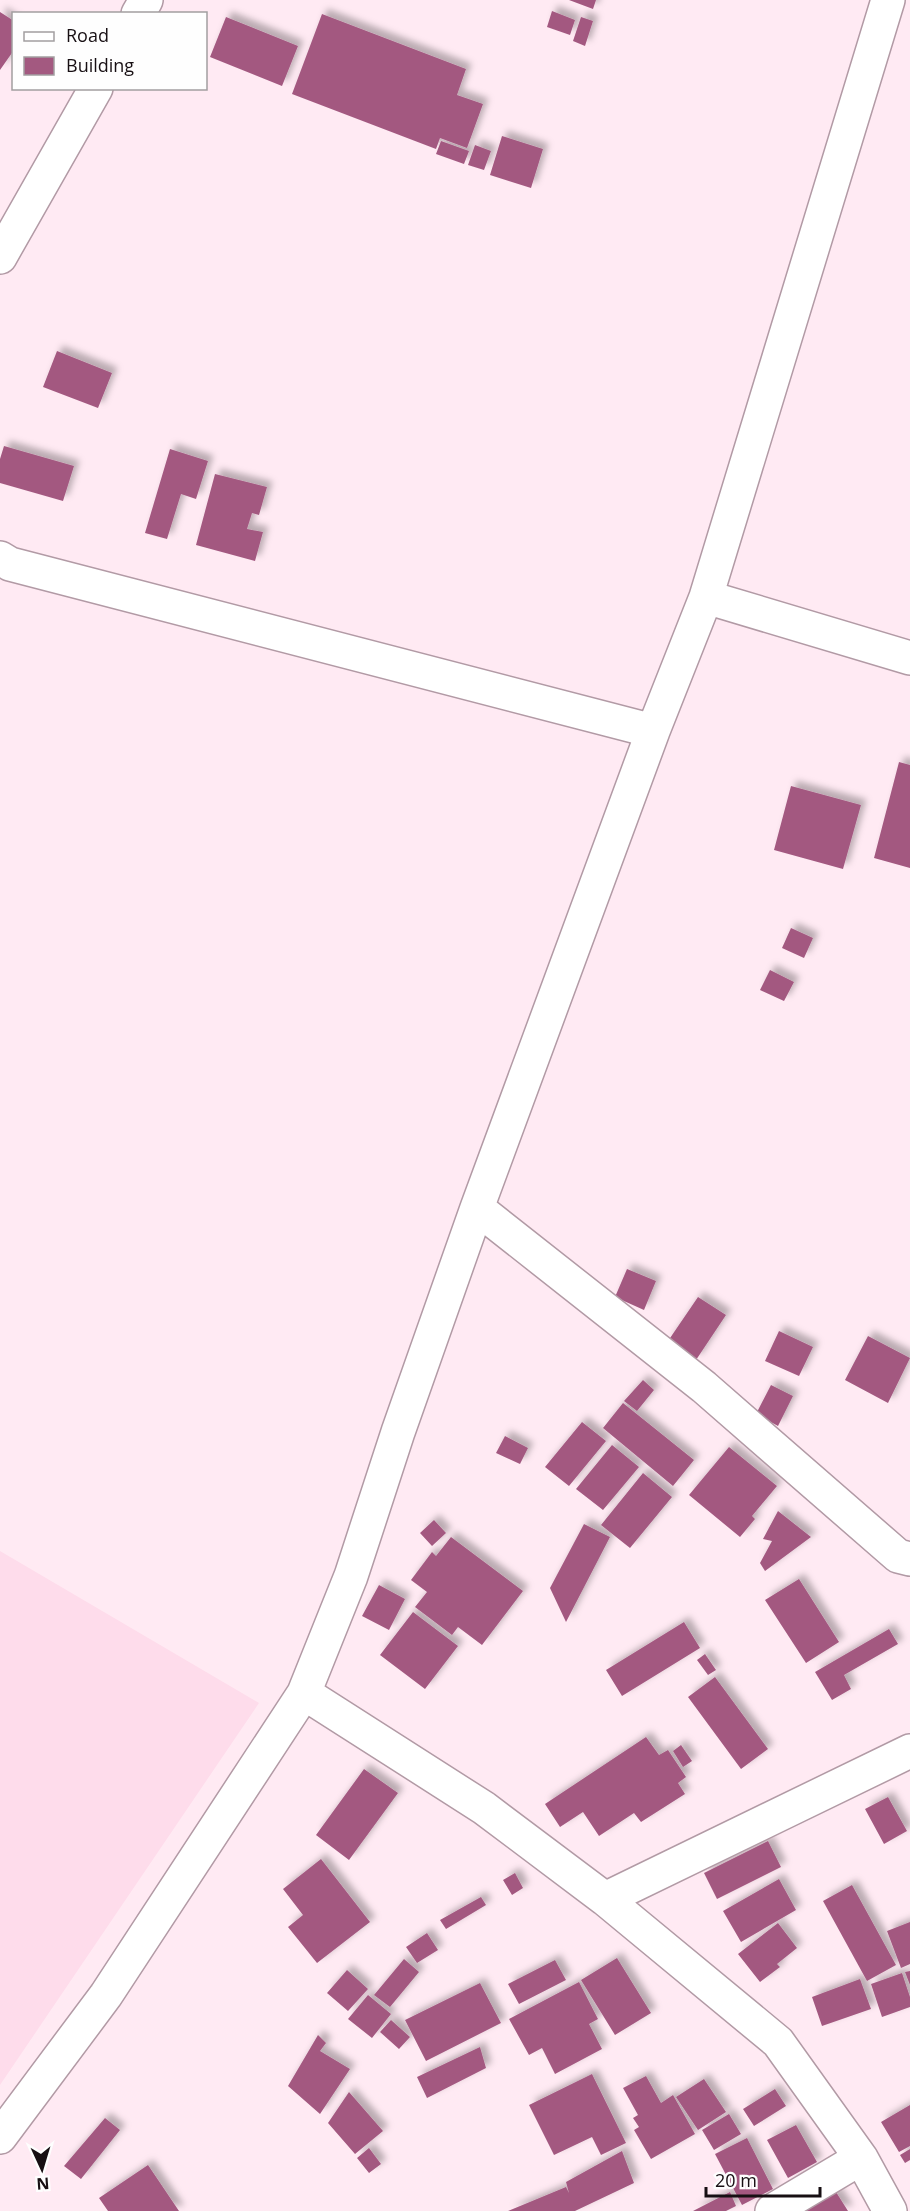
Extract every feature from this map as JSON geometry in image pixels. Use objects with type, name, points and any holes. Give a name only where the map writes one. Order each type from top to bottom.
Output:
[{"type":"street","points":[[0,2137],[106,1995],[304,1693],[351,1576],[398,1431],[477,1208],[653,731],[706,597],[888,0]]},
{"type":"street","points":[[0,257],[95,90]]},
{"type":"street","points":[[0,558],[10,564],[653,731]]},
{"type":"street","points":[[706,597],[910,658]]},
{"type":"street","points":[[477,1208],[704,1387],[898,1556],[910,1559]]},
{"type":"street","points":[[304,1693],[484,1808],[605,1899],[778,2042],[861,2158],[890,2211]]},
{"type":"street","points":[[605,1899],[910,1751]]},
{"type":"street","points":[[771,2211],[861,2158]]},
{"type":"shaded area","points":[[0,1551],[259,1703],[0,2085]]},
{"type":"building","points":[[569,0],[596,0],[593,9]]},
{"type":"building","points":[[552,11],[575,20],[570,35],[547,27]]},
{"type":"building","points":[[0,12],[12,20],[12,53],[0,70]]},
{"type":"building","points":[[322,14],[466,69],[457,95],[483,104],[467,148],[440,138],[436,149],[292,94]]},
{"type":"building","points":[[226,17],[298,46],[282,86],[210,57]]},
{"type":"building","points":[[581,17],[593,21],[585,46],[573,41]]},
{"type":"building","points":[[502,136],[543,149],[531,188],[490,175]]},
{"type":"building","points":[[441,141],[469,151],[464,164],[436,154]]},
{"type":"building","points":[[475,145],[491,151],[484,170],[468,165]]},
{"type":"building","points":[[57,351],[112,373],[98,408],[43,387]]},
{"type":"building","points":[[4,446],[74,466],[63,501],[0,483],[0,459]]},
{"type":"building","points":[[170,449],[208,461],[196,499],[181,494],[167,539],[145,533]]},
{"type":"building","points":[[215,474],[267,487],[259,515],[252,513],[247,529],[263,532],[255,561],[196,545]]},
{"type":"building","points":[[899,762],[910,765],[910,868],[874,858]]},
{"type":"building","points":[[791,786],[861,805],[843,869],[774,850]]},
{"type":"building","points":[[791,928],[813,938],[804,958],[782,948]]},
{"type":"building","points":[[770,970],[794,982],[784,1001],[760,990]]},
{"type":"building","points":[[627,1269],[656,1281],[644,1310],[615,1297]]},
{"type":"building","points":[[698,1297],[726,1315],[696,1360],[668,1341]]},
{"type":"building","points":[[779,1331],[813,1347],[799,1376],[765,1361]]},
{"type":"building","points":[[868,1336],[910,1358],[888,1403],[845,1380]]},
{"type":"building","points":[[643,1380],[654,1390],[637,1411],[624,1401]]},
{"type":"building","points":[[771,1385],[793,1396],[778,1426],[756,1414]]},
{"type":"building","points":[[623,1403],[694,1460],[673,1486],[603,1428]]},
{"type":"building","points":[[582,1422],[606,1441],[569,1486],[545,1467]]},
{"type":"building","points":[[505,1436],[528,1448],[520,1464],[496,1453]]},
{"type":"building","points":[[612,1445],[639,1467],[603,1510],[576,1489]]},
{"type":"building","points":[[729,1447],[777,1486],[752,1516],[755,1519],[740,1537],[689,1495]]},
{"type":"building","points":[[643,1473],[672,1497],[630,1548],[601,1525]]},
{"type":"building","points":[[778,1511],[811,1537],[765,1571],[760,1563],[772,1541],[763,1539]]},
{"type":"building","points":[[434,1520],[446,1533],[432,1546],[420,1533]]},
{"type":"building","points":[[584,1524],[610,1537],[566,1622],[550,1588]]},
{"type":"building","points":[[451,1537],[523,1591],[482,1645],[458,1627],[452,1635],[415,1607],[427,1592],[411,1580],[432,1552],[436,1556]]},
{"type":"building","points":[[799,1579],[839,1642],[806,1663],[765,1600]]},
{"type":"building","points":[[379,1585],[405,1599],[389,1630],[362,1616]]},
{"type":"building","points":[[413,1612],[458,1646],[425,1689],[380,1655]]},
{"type":"building","points":[[684,1622],[700,1648],[622,1696],[606,1670]]},
{"type":"building","points":[[889,1629],[898,1644],[844,1675],[851,1689],[832,1700],[815,1672]]},
{"type":"building","points":[[705,1654],[716,1670],[708,1675],[697,1660]]},
{"type":"building","points":[[715,1677],[768,1749],[741,1769],[688,1697]]},
{"type":"building","points":[[646,1737],[659,1755],[668,1750],[686,1777],[678,1783],[685,1794],[641,1822],[634,1813],[599,1836],[583,1812],[560,1827],[545,1804]]},
{"type":"building","points":[[681,1745],[692,1761],[683,1767],[673,1751]]},
{"type":"building","points":[[364,1769],[398,1793],[349,1860],[316,1835]]},
{"type":"building","points":[[888,1797],[907,1831],[884,1844],[865,1809]]},
{"type":"building","points":[[768,1841],[781,1867],[717,1899],[704,1873]]},
{"type":"building","points":[[321,1859],[370,1922],[317,1963],[288,1927],[303,1915],[283,1889]]},
{"type":"building","points":[[515,1873],[523,1888],[512,1895],[503,1880]]},
{"type":"building","points":[[779,1879],[796,1910],[741,1942],[723,1911]]},
{"type":"building","points":[[852,1885],[896,1965],[867,1981],[823,1901]]},
{"type":"building","points":[[481,1897],[486,1905],[446,1929],[440,1920]]},
{"type":"building","points":[[910,1922],[910,1964],[901,1968],[887,1931]]},
{"type":"building","points":[[778,1923],[797,1948],[777,1964],[780,1967],[760,1982],[738,1954]]},
{"type":"building","points":[[427,1933],[438,1950],[417,1963],[406,1947]]},
{"type":"building","points":[[617,1958],[651,2013],[615,2035],[581,1980]]},
{"type":"building","points":[[404,1959],[419,1972],[390,2007],[374,1995]]},
{"type":"building","points":[[555,1960],[566,1980],[519,2004],[508,1984]]},
{"type":"building","points":[[347,1970],[368,1989],[348,2011],[327,1993]]},
{"type":"building","points":[[910,1971],[910,1985],[905,1972]]},
{"type":"building","points":[[902,1973],[910,1997],[910,2007],[882,2017],[871,1984]]},
{"type":"building","points":[[860,1979],[871,2009],[822,2026],[812,1997]]},
{"type":"building","points":[[579,1982],[598,2019],[589,2024],[602,2049],[555,2074],[542,2048],[529,2055],[509,2019]]},
{"type":"building","points":[[480,1983],[501,2023],[426,2061],[405,2020]]},
{"type":"building","points":[[368,1995],[391,2014],[372,2038],[348,2019]]},
{"type":"building","points":[[391,2020],[410,2037],[399,2049],[380,2032]]},
{"type":"building","points":[[318,2035],[326,2043],[320,2051],[350,2069],[320,2114],[288,2086]]},
{"type":"building","points":[[480,2047],[486,2068],[427,2098],[417,2077]]},
{"type":"building","points":[[592,2074],[626,2143],[601,2155],[592,2137],[554,2155],[529,2105]]},
{"type":"building","points":[[646,2076],[661,2103],[673,2095],[695,2134],[651,2159],[634,2130],[639,2127],[633,2118],[638,2115],[623,2088]]},
{"type":"building","points":[[704,2079],[726,2112],[698,2130],[676,2097]]},
{"type":"building","points":[[775,2089],[786,2106],[754,2126],[743,2109]]},
{"type":"building","points":[[349,2092],[383,2131],[355,2154],[328,2123]]},
{"type":"building","points":[[910,2105],[910,2146],[899,2152],[881,2122]]},
{"type":"building","points":[[729,2114],[741,2134],[714,2150],[702,2130]]},
{"type":"building","points":[[105,2118],[120,2130],[81,2179],[64,2166]]},
{"type":"building","points":[[796,2125],[817,2162],[788,2178],[767,2140]]},
{"type":"building","points":[[747,2138],[773,2189],[742,2205],[715,2154]]},
{"type":"building","points":[[369,2148],[381,2164],[369,2173],[357,2158]]},
{"type":"building","points":[[910,2149],[910,2160],[905,2163],[900,2155]]},
{"type":"building","points":[[622,2151],[634,2183],[575,2211],[508,2211],[566,2187],[569,2193],[566,2182]]},
{"type":"building","points":[[148,2165],[179,2211],[108,2211],[99,2198]]},
{"type":"building","points":[[730,2192],[736,2206],[726,2211],[693,2211]]},
{"type":"building","points":[[836,2192],[848,2211],[804,2211]]}]
